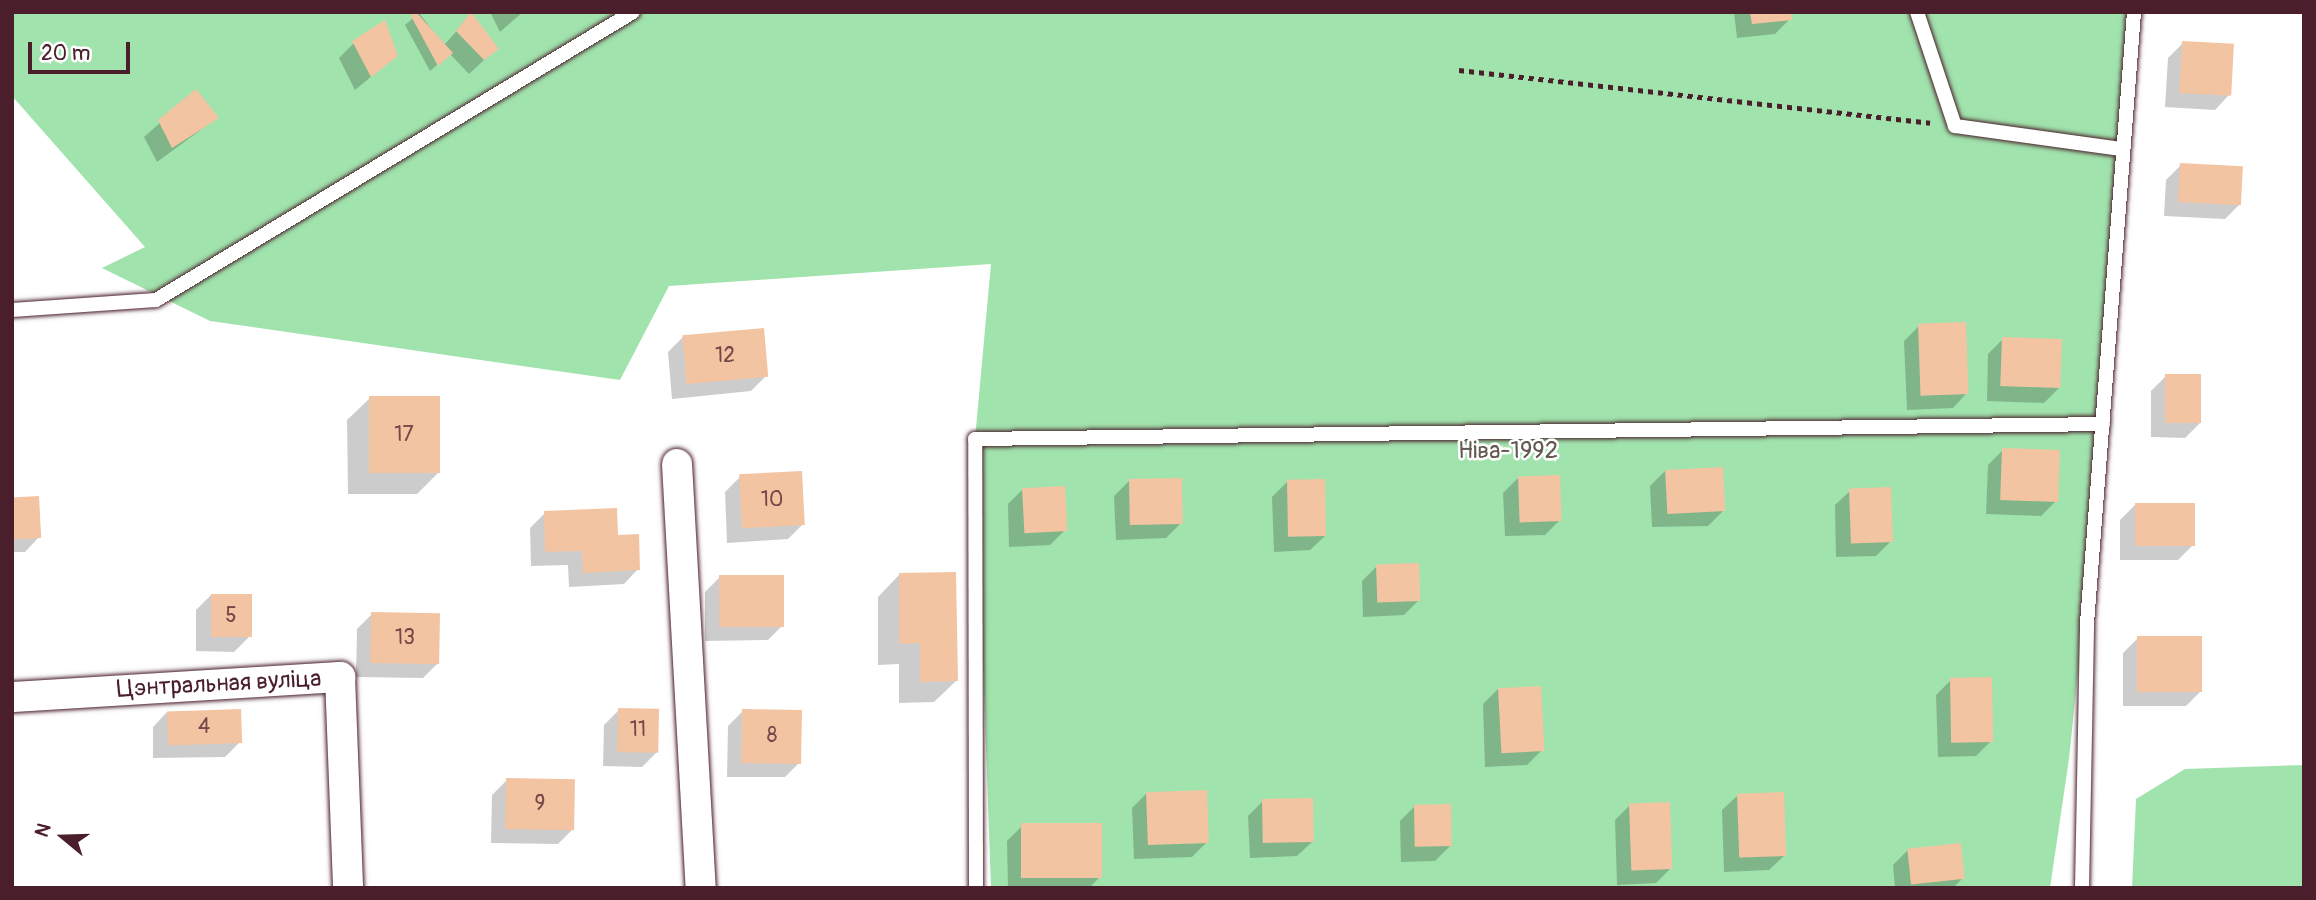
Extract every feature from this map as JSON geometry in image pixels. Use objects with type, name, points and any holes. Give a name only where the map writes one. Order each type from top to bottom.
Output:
[{"type":"street","points":[[677,464],[701,888]]},
{"type":"street","name":"Цэнтральная вуліца","points":[[12,697],[340,677],[348,888]]},
{"type":"lane","points":[[12,310],[156,300],[633,12]]},
{"type":"lane","points":[[1917,12],[1955,126],[2122,149]]},
{"type":"lane","points":[[2082,888],[2087,623],[2134,12]]},
{"type":"lane","points":[[976,888],[975,439],[2103,424]]},
{"type":"path","points":[[1459,70],[1955,126]]},
{"type":"green space","name":"Ніва-1992","points":[[12,12],[2138,12],[2103,424],[2069,759],[2050,888],[991,888],[975,439],[991,264],[669,286],[620,380],[210,321],[102,268],[145,247],[12,96]]},
{"type":"green space","points":[[2304,765],[2304,888],[2132,888],[2136,799],[2185,769]]},
{"type":"building","points":[[416,12],[453,53],[438,66],[411,16]]},
{"type":"building","points":[[471,12],[499,49],[484,60],[456,31]]},
{"type":"building","points":[[1750,12],[1791,12],[1792,20],[1752,24]]},
{"type":"building","points":[[385,20],[398,56],[371,77],[352,41]]},
{"type":"building","points":[[2182,41],[2234,44],[2231,96],[2179,93]]},
{"type":"building","points":[[196,89],[219,118],[172,148],[158,120]]},
{"type":"building","points":[[2180,163],[2243,166],[2241,205],[2178,202]]},
{"type":"building","points":[[1966,322],[1969,394],[1921,396],[1918,324]]},
{"type":"building","points":[[764,328],[768,377],[687,384],[682,335]]},
{"type":"building","points":[[2002,337],[2062,339],[2060,388],[2000,386]]},
{"type":"building","points":[[2165,374],[2201,374],[2201,423],[2165,423]]},
{"type":"building","points":[[369,396],[440,396],[440,473],[369,473]]},
{"type":"building","points":[[2002,448],[2060,450],[2058,502],[2000,500]]},
{"type":"building","points":[[1723,467],[1725,511],[1667,514],[1665,470]]},
{"type":"building","points":[[802,471],[805,525],[742,528],[739,474]]},
{"type":"building","points":[[1560,475],[1562,521],[1520,522],[1518,476]]},
{"type":"building","points":[[1182,478],[1183,524],[1130,525],[1129,479]]},
{"type":"building","points":[[1325,479],[1326,536],[1288,537],[1287,480]]},
{"type":"building","points":[[1065,486],[1067,531],[1024,533],[1022,488]]},
{"type":"building","points":[[1891,487],[1893,542],[1851,543],[1849,488]]},
{"type":"building","points":[[39,496],[41,538],[14,539],[12,497]]},
{"type":"building","points":[[2135,503],[2195,503],[2195,546],[2135,546]]},
{"type":"building","points":[[617,508],[618,535],[639,534],[640,570],[583,573],[582,551],[545,552],[544,511]]},
{"type":"building","points":[[1419,563],[1420,601],[1377,602],[1376,565]]},
{"type":"building","points":[[956,572],[958,681],[920,682],[920,643],[899,644],[899,573]]},
{"type":"building","points":[[719,575],[784,575],[784,627],[719,627]]},
{"type":"building","points":[[211,594],[252,594],[252,637],[211,637]]},
{"type":"building","points":[[371,612],[440,613],[439,664],[370,663]]},
{"type":"building","points":[[2137,636],[2202,636],[2202,692],[2137,692]]},
{"type":"building","points":[[1992,677],[1993,742],[1951,743],[1950,678]]},
{"type":"building","points":[[1541,686],[1544,751],[1501,753],[1498,688]]},
{"type":"building","points":[[618,708],[659,709],[658,753],[617,752]]},
{"type":"building","points":[[241,709],[242,743],[168,746],[167,712]]},
{"type":"building","points":[[742,709],[802,710],[801,764],[741,763]]},
{"type":"building","points":[[506,778],[575,779],[574,830],[505,829]]},
{"type":"building","points":[[1207,790],[1209,843],[1148,845],[1146,792]]},
{"type":"building","points":[[1784,792],[1786,856],[1739,858],[1737,794]]},
{"type":"building","points":[[1313,798],[1314,842],[1263,843],[1262,799]]},
{"type":"building","points":[[1670,802],[1672,869],[1631,870],[1629,803]]},
{"type":"building","points":[[1451,804],[1452,846],[1415,847],[1414,805]]},
{"type":"building","points":[[1021,823],[1102,823],[1102,878],[1021,878]]},
{"type":"building","points":[[1961,843],[1965,879],[1911,884],[1907,849]]}]
